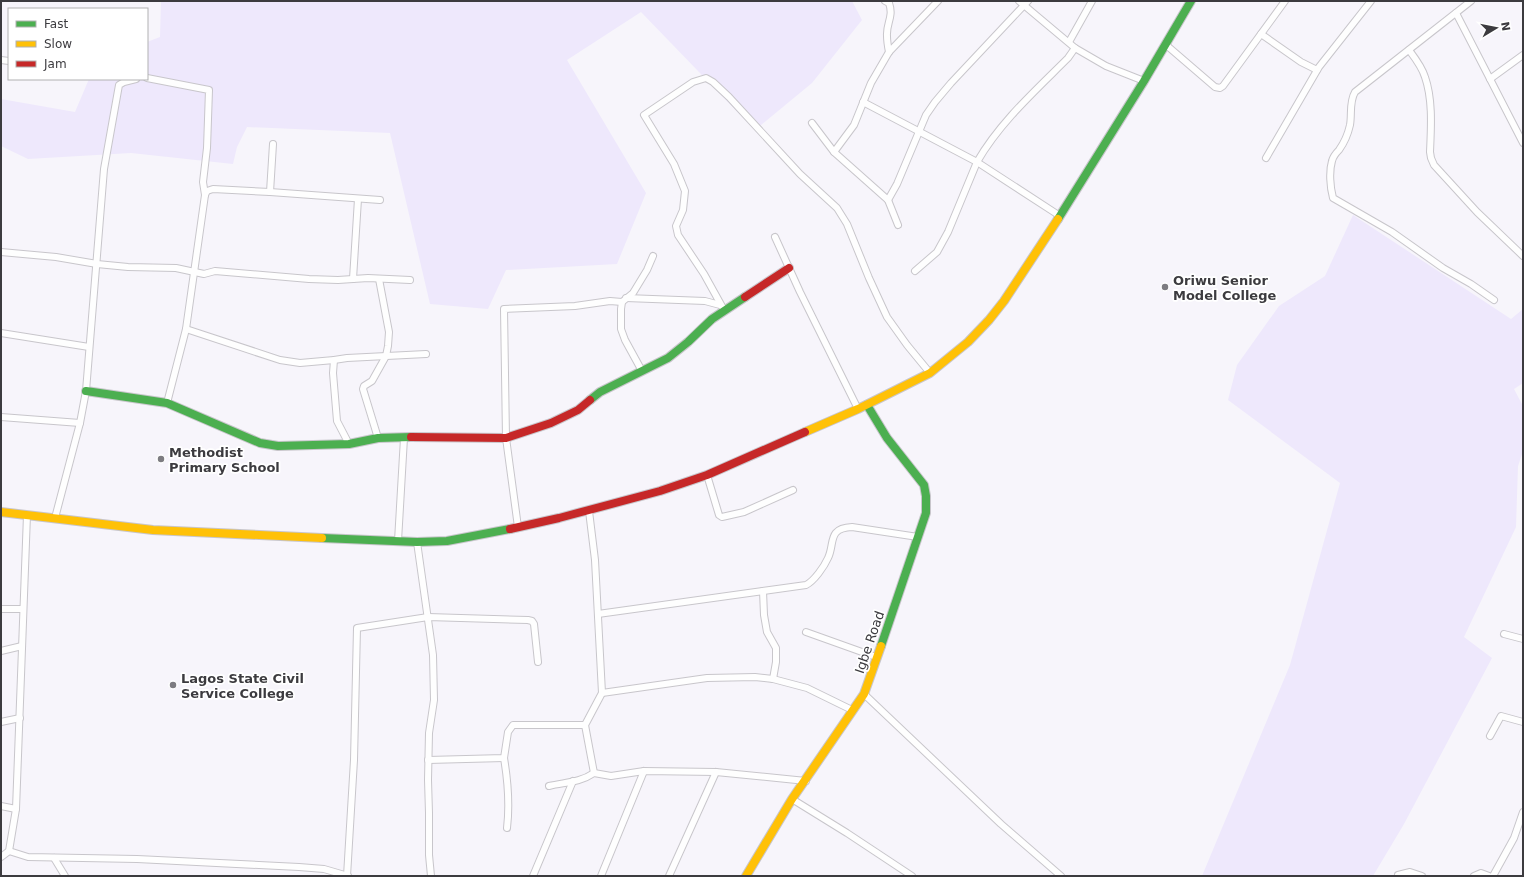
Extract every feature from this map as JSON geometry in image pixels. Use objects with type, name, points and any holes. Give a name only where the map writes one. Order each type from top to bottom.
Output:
[{"type":"main road","points":[[1,512],[153,530],[398,542],[446,541],[589,511],[708,475],[867,405],[930,373],[968,342],[989,320],[1021,276],[1144,81],[1191,1]]},
{"type":"main road","points":[[86,391],[167,403],[260,443],[278,446],[349,444],[378,438],[427,436],[506,438],[551,423],[564,417],[578,410],[600,392],[668,358],[688,342],[722,308],[789,268]]},
{"type":"main road","name":"Igbe Road","points":[[746,876],[792,799],[806,781],[864,694],[926,513],[926,496],[924,485],[887,438],[867,405]]},
{"type":"street","points":[[885,1],[889,3],[891,9],[891,17],[887,28],[889,52]]},
{"type":"street","points":[[834,152],[854,125],[870,83],[889,52],[938,1]]},
{"type":"street","points":[[1069,42],[1092,1]]},
{"type":"street","points":[[1165,44],[1215,87],[1220,88],[1223,86],[1285,1]]},
{"type":"street","points":[[1266,158],[1317,70],[1331,50],[1371,1]]},
{"type":"street","points":[[1471,1],[1356,92],[1353,96],[1348,134],[1332,160],[1331,187],[1333,198],[1392,232],[1443,268],[1471,284],[1494,300]]},
{"type":"street","points":[[888,200],[897,184],[926,115],[943,92],[1024,2],[1075,48],[1106,66],[1144,81]]},
{"type":"street","points":[[1456,13],[1521,135],[1523,143]]},
{"type":"street","points":[[1261,34],[1301,62],[1317,70]]},
{"type":"street","points":[[915,270],[937,252],[948,232],[977,162],[983,152],[1006,122],[1068,58],[1075,48]]},
{"type":"street","points":[[1409,50],[1420,64],[1429,92],[1430,152],[1434,165],[1477,212],[1523,256]]},
{"type":"street","points":[[1490,79],[1523,55]]},
{"type":"street","points":[[148,78],[209,90],[207,148],[203,182],[205,195],[186,329],[167,403]]},
{"type":"street","points":[[722,308],[704,274],[676,231],[676,226],[683,210],[685,191],[674,164],[644,115],[693,82],[706,78],[713,82],[729,97],[800,174],[837,208],[847,224],[887,317],[930,373]]},
{"type":"street","points":[[55,518],[80,423],[86,391],[104,169],[119,85],[132,80]]},
{"type":"street","points":[[863,102],[977,162],[1060,216]]},
{"type":"street","points":[[812,124],[834,152],[888,200],[898,225]]},
{"type":"street","points":[[270,192],[273,144]]},
{"type":"street","points":[[205,195],[207,191],[213,189],[380,200]]},
{"type":"street","points":[[353,279],[358,199]]},
{"type":"street","points":[[775,237],[858,409]]},
{"type":"street","points":[[1,252],[56,257],[97,264],[128,267],[176,268],[204,274],[215,271],[245,272],[309,279],[379,278],[410,280]]},
{"type":"street","points":[[642,371],[625,340],[621,319],[624,300],[633,293],[647,270],[653,256]]},
{"type":"street","points":[[378,438],[377,429],[370,413],[363,389],[364,386],[372,381],[386,356],[389,332],[379,278]]},
{"type":"street","points":[[518,527],[506,438],[504,309],[575,306],[624,300],[705,301],[722,308]]},
{"type":"street","points":[[186,329],[280,360],[300,363],[347,358],[426,354]]},
{"type":"street","points":[[1,333],[89,346]]},
{"type":"street","points":[[334,360],[333,373],[336,421],[349,444]]},
{"type":"street","points":[[1,417],[80,423]]},
{"type":"street","points":[[398,542],[404,438]]},
{"type":"street","points":[[708,475],[718,515],[722,517],[744,512],[794,490]]},
{"type":"street","points":[[589,511],[595,560],[602,693],[586,725],[594,773]]},
{"type":"street","points":[[9,852],[16,809],[27,515]]},
{"type":"street","points":[[598,614],[802,586],[813,581],[828,558],[832,538],[844,527],[918,537]]},
{"type":"street","points":[[417,542],[433,655],[434,700],[429,733],[428,760],[429,855],[431,876]]},
{"type":"street","points":[[763,591],[766,632],[776,648],[776,662],[773,679]]},
{"type":"street","points":[[1,609],[23,609]]},
{"type":"street","points":[[1,857],[9,852],[28,856],[54,858],[137,859],[299,867],[324,869],[347,876],[354,760],[357,628],[428,617],[528,620],[532,621],[534,624],[538,662]]},
{"type":"street","points":[[806,632],[876,657]]},
{"type":"street","points":[[1504,634],[1523,639]]},
{"type":"street","points":[[1,651],[22,646]]},
{"type":"street","points":[[602,693],[707,678],[755,677],[773,679],[807,688],[852,710]]},
{"type":"street","points":[[864,694],[1001,824],[1061,876]]},
{"type":"street","points":[[1490,736],[1501,716],[1523,722]]},
{"type":"street","points":[[1,722],[20,718]]},
{"type":"street","points":[[507,828],[509,788],[504,758],[508,732],[513,725],[586,725]]},
{"type":"street","points":[[428,760],[504,758]]},
{"type":"street","points":[[549,786],[584,780],[594,773],[611,776],[644,771],[716,772],[806,781]]},
{"type":"street","points":[[601,876],[644,771]]},
{"type":"street","points":[[669,876],[716,772]]},
{"type":"street","points":[[532,876],[573,781]]},
{"type":"street","points":[[792,799],[912,876]]},
{"type":"street","points":[[1,806],[16,809]]},
{"type":"street","points":[[1493,876],[1514,838],[1523,812]]},
{"type":"street","points":[[54,858],[64,876]]},
{"type":"street","points":[[1398,876],[1410,872],[1422,876]]},
{"type":"street","points":[[1474,876],[1481,873],[1489,876]]},
{"type":"shaded area","points":[[161,1],[852,1],[862,20],[812,83],[755,130],[641,12],[567,60],[646,193],[617,264],[506,270],[488,309],[430,304],[390,133],[247,127],[237,147],[233,164],[131,153],[28,159],[1,146],[1,99],[75,112],[89,80],[148,80],[148,42],[160,37]]},
{"type":"shaded area","points":[[1353,215],[1511,319],[1523,309],[1523,383],[1514,389],[1523,406],[1523,451],[1518,466],[1516,527],[1464,637],[1492,658],[1404,824],[1373,876],[1202,876],[1290,665],[1340,483],[1228,400],[1237,365],[1279,306],[1325,276]]},
{"type":"traffic: fast","points":[[1058,219],[1144,81],[1191,1]]},
{"type":"traffic: fast","points":[[590,400],[600,392],[668,358],[688,342],[712,319],[745,297]]},
{"type":"traffic: fast","points":[[86,391],[167,403],[260,443],[278,446],[349,444],[378,438],[411,437]]},
{"type":"traffic: fast","points":[[867,405],[887,438],[924,485],[926,496],[926,513],[881,646]]},
{"type":"traffic: fast","points":[[322,538],[417,542],[447,541],[510,529]]},
{"type":"traffic: slow","points":[[805,432],[858,409],[930,373],[968,342],[989,320],[1004,301],[1058,219]]},
{"type":"traffic: slow","points":[[1,512],[153,530],[322,538]]},
{"type":"traffic: slow","points":[[746,876],[792,799],[864,694],[881,646]]},
{"type":"traffic: jam","points":[[745,297],[789,268]]},
{"type":"traffic: jam","points":[[411,437],[506,438],[551,423],[578,410],[590,400]]},
{"type":"traffic: jam","points":[[510,529],[559,518],[660,491],[707,475],[805,432]]},
{"type":"place","name":"Oriwu Senior Model College","points":[[1165,287]]},
{"type":"place","name":"Methodist Primary School","points":[[161,459]]},
{"type":"place","name":"Lagos State Civil Service College","points":[[173,685]]}]
